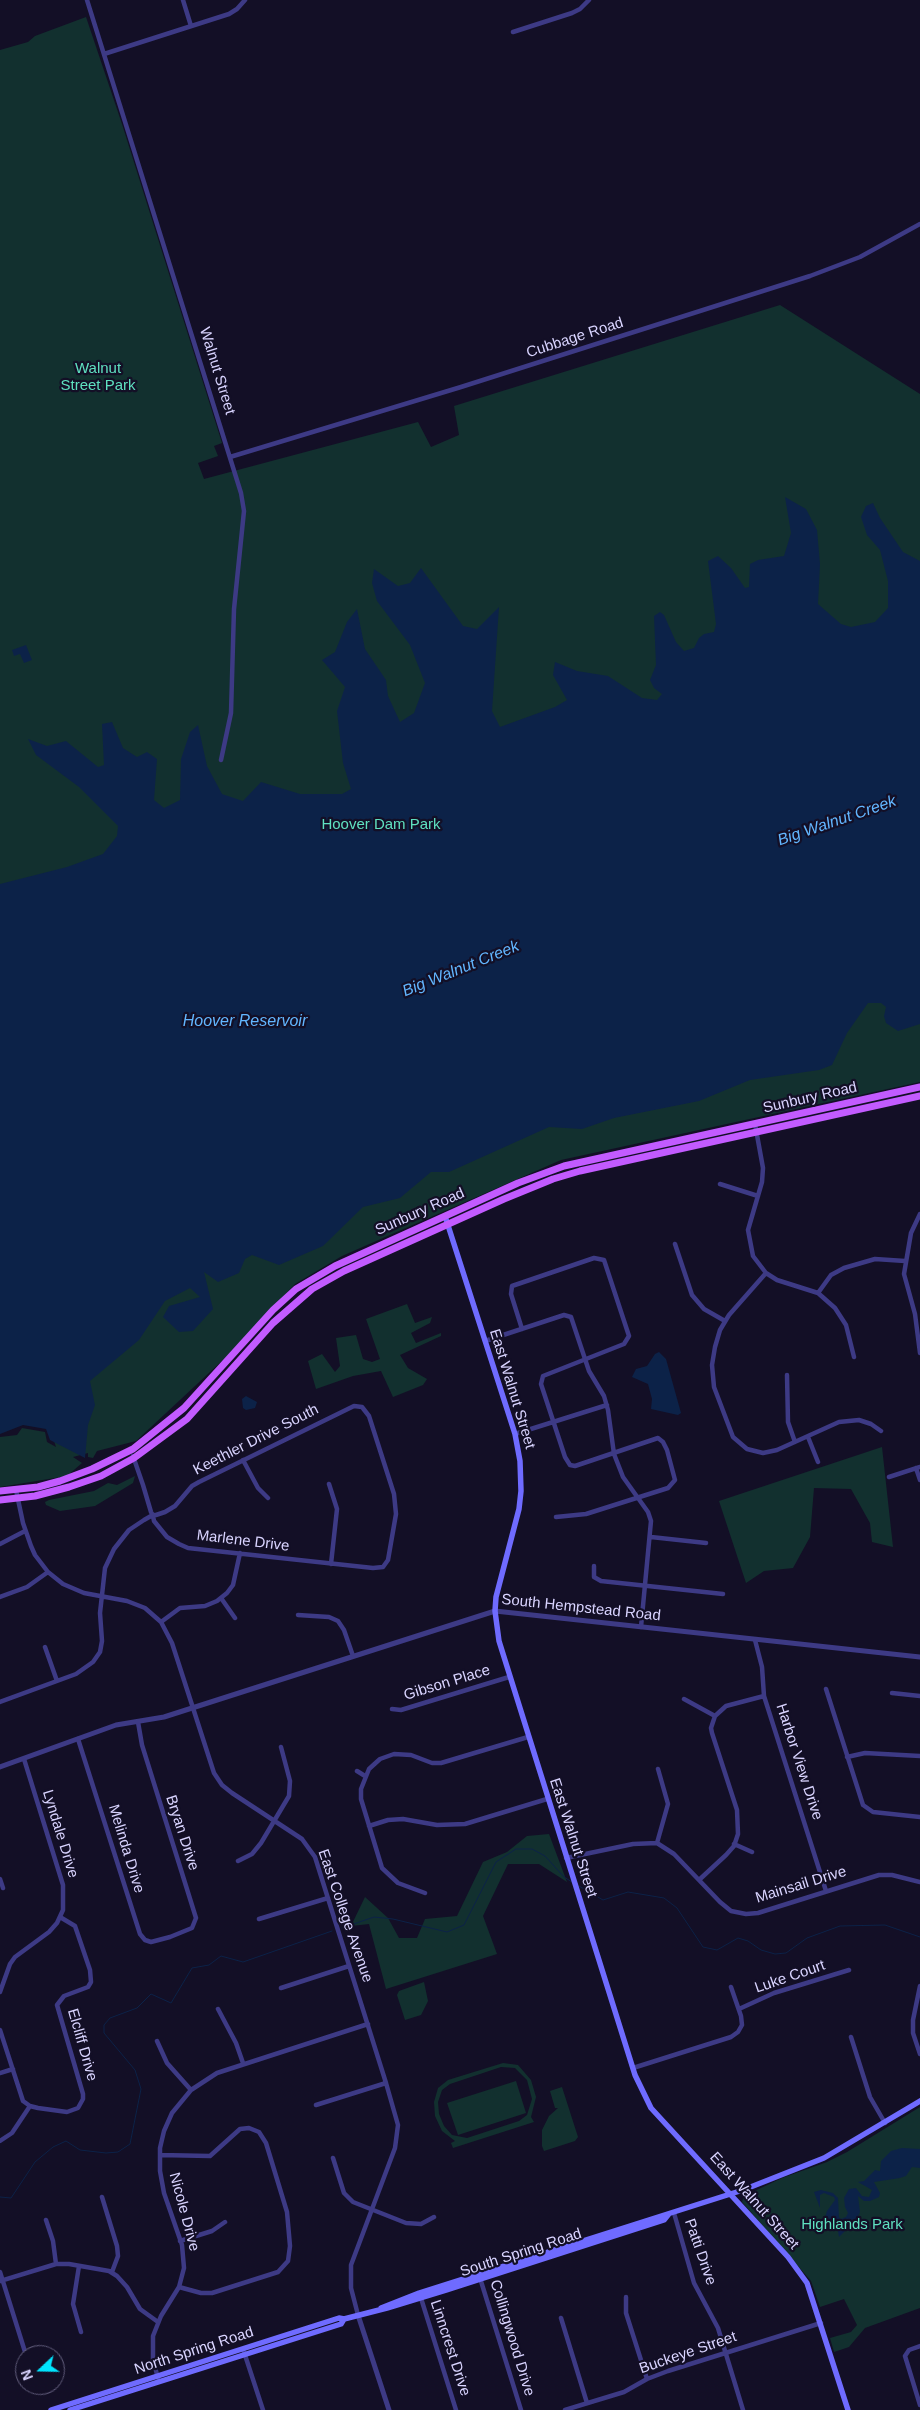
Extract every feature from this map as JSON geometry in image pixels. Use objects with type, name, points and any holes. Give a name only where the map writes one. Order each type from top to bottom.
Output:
[{"type":"main road","name":"Sunbury Road","points":[[0,1491],[16,1490],[60,1481],[92,1469],[131,1450],[184,1408],[273,1310],[296,1289],[335,1266],[446,1220],[553,1179],[706,1144],[802,1114],[920,1087]]},
{"type":"main road","name":"Sunbury Road","points":[[0,1500],[69,1487],[101,1476],[134,1458],[187,1419],[272,1323],[295,1302],[344,1271],[399,1246],[446,1220],[502,1196],[518,1183],[564,1166],[920,1096]]},
{"type":"main road","name":"East Walnut Street","points":[[446,1220],[515,1434],[520,1461],[521,1491],[496,1597],[495,1611],[499,1641],[547,1799],[640,2089],[652,2108],[801,2273],[811,2292],[822,2323],[848,2410]]},
{"type":"main road","name":"South Spring Road","points":[[358,2315],[514,2266],[628,2229],[662,2215],[671,2214],[731,2194],[824,2158],[920,2101]]},
{"type":"main road","name":"North Spring Road","points":[[70,2410],[339,2318],[344,2319],[358,2315]]},
{"type":"main road","name":"North Spring Road","points":[[51,2410],[81,2406]]},
{"type":"street","name":"Walnut Street","points":[[87,0],[238,483],[244,511],[234,609],[231,713],[221,760]]},
{"type":"street","points":[[182,0],[191,26]]},
{"type":"street","points":[[104,54],[229,14],[237,9],[245,0]]},
{"type":"street","points":[[513,32],[572,14],[580,9],[588,0]]},
{"type":"street","name":"Cubbage Road","points":[[230,457],[456,389],[810,276],[860,256],[920,224]]},
{"type":"street","points":[[756,1128],[763,1168],[758,1196],[750,1222],[748,1239],[753,1256],[766,1273],[777,1280],[818,1293],[840,1314],[850,1337],[854,1357]]},
{"type":"street","points":[[720,1184],[758,1196]]},
{"type":"street","points":[[920,1214],[911,1233],[905,1261],[904,1282],[915,1314],[920,1352]]},
{"type":"street","points":[[675,1244],[692,1295],[704,1309],[725,1321]]},
{"type":"street","points":[[522,1329],[511,1294],[512,1286],[594,1258],[602,1258],[606,1262],[629,1336],[624,1344],[547,1373],[541,1380],[565,1457],[570,1465],[574,1466],[655,1439],[663,1442],[674,1477],[674,1484],[668,1488],[639,1498],[586,1514],[556,1517]]},
{"type":"street","points":[[818,1293],[830,1275],[844,1268],[875,1259],[905,1261]]},
{"type":"street","points":[[766,1273],[725,1321],[715,1347],[713,1380],[730,1432],[743,1447],[763,1453],[795,1442],[839,1422],[859,1420],[871,1424],[881,1431]]},
{"type":"street","points":[[485,1341],[564,1315],[570,1316],[585,1359],[607,1405],[614,1454],[623,1477],[648,1512],[651,1521],[642,1627]]},
{"type":"street","points":[[787,1375],[788,1422],[795,1442]]},
{"type":"street","points":[[515,1434],[607,1405]]},
{"type":"street","name":"Keethler Drive South","points":[[0,1702],[76,1674],[93,1662],[100,1652],[102,1640],[100,1613],[105,1568],[114,1549],[128,1530],[175,1506],[192,1486],[354,1406],[362,1408],[369,1416],[394,1494],[396,1514],[388,1560],[382,1567]]},
{"type":"street","points":[[808,1436],[818,1462]]},
{"type":"street","points":[[739,1452],[743,1447]]},
{"type":"street","name":"Marlene Drive","points":[[131,1450],[153,1516],[164,1534],[179,1544],[188,1548],[240,1554],[372,1568],[382,1567]]},
{"type":"street","points":[[243,1460],[258,1488],[268,1498]]},
{"type":"street","points":[[889,1477],[918,1468],[920,1480]]},
{"type":"street","points":[[329,1484],[337,1509],[331,1564]]},
{"type":"street","name":"East College Avenue","points":[[16,1490],[25,1531],[35,1555],[48,1572],[71,1588],[135,1604],[150,1611],[161,1622],[172,1643],[212,1768],[222,1784],[232,1794],[302,1839],[317,1863],[396,2116],[398,2135],[351,2265],[351,2288],[358,2315],[389,2410]]},
{"type":"street","points":[[0,1544],[25,1531]]},
{"type":"street","points":[[651,1537],[706,1543]]},
{"type":"street","points":[[161,1622],[180,1608],[205,1606],[221,1598],[233,1586],[240,1554]]},
{"type":"street","points":[[594,1566],[594,1575],[598,1581],[723,1594]]},
{"type":"street","points":[[0,1597],[27,1587],[48,1572]]},
{"type":"street","points":[[221,1598],[235,1618]]},
{"type":"street","name":"South Hempstead Road","points":[[0,1767],[116,1725],[159,1719],[495,1611],[920,1657]]},
{"type":"street","points":[[298,1615],[329,1617],[338,1621],[344,1630],[353,1656]]},
{"type":"street","name":"Harbor View Drive","points":[[755,1640],[762,1667],[764,1696],[826,1891]]},
{"type":"street","points":[[45,1647],[57,1681]]},
{"type":"street","name":"Gibson Place","points":[[392,1709],[400,1710],[509,1677]]},
{"type":"street","points":[[826,1689],[861,1800],[868,1810],[920,1817]]},
{"type":"street","points":[[892,1693],[920,1696]]},
{"type":"street","points":[[699,1880],[734,1844],[738,1834],[737,1810],[711,1728],[715,1716],[726,1706],[764,1696]]},
{"type":"street","points":[[684,1699],[715,1716]]},
{"type":"street","name":"Bryan Drive","points":[[138,1722],[142,1745],[196,1918],[192,1928],[170,1937]]},
{"type":"street","points":[[424,1893],[398,1883],[387,1873],[380,1861],[361,1799],[365,1776],[380,1759],[394,1754],[411,1754],[432,1763],[441,1763],[528,1737]]},
{"type":"street","name":"Melinda Drive","points":[[78,1739],[140,1934],[151,1942],[170,1937]]},
{"type":"street","points":[[238,1861],[252,1854],[285,1805],[290,1788],[290,1780],[281,1747]]},
{"type":"street","points":[[847,1757],[865,1753],[920,1756]]},
{"type":"street","name":"Lyndale Drive","points":[[24,1759],[63,1885],[63,1910],[60,1917]]},
{"type":"street","points":[[566,1858],[639,1843],[657,1843],[668,1804],[658,1769]]},
{"type":"street","points":[[357,1771],[365,1776]]},
{"type":"street","points":[[369,1826],[388,1820],[403,1819],[438,1825],[465,1824],[547,1799]]},
{"type":"street","name":"Mainsail Drive","points":[[657,1843],[668,1849],[720,1902],[732,1911],[746,1914],[879,1875],[892,1875],[920,1882]]},
{"type":"street","points":[[734,1844],[752,1852]]},
{"type":"street","points":[[0,1879],[3,1888]]},
{"type":"street","points":[[259,1919],[328,1898]]},
{"type":"street","points":[[0,1992],[15,1957],[49,1932],[60,1917]]},
{"type":"street","name":"Elcliff Drive","points":[[30,2106],[67,2112],[78,2108],[83,2099],[57,2005],[64,1996],[88,1987],[91,1982],[90,1970],[75,1926],[60,1917]]},
{"type":"street","points":[[281,1988],[349,1966]]},
{"type":"street","name":"Luke Court","points":[[739,2009],[774,1993],[849,1970]]},
{"type":"street","points":[[0,1974],[6,1976]]},
{"type":"street","points":[[920,1986],[913,2020],[913,2033],[920,2054]]},
{"type":"street","points":[[633,2068],[731,2037],[738,2032],[742,2025],[739,2009],[731,1987]]},
{"type":"street","points":[[218,2009],[236,2043],[243,2064]]},
{"type":"street","name":"Nicole Drive","points":[[159,2379],[153,2360],[152,2346],[158,2322],[179,2287],[184,2268],[180,2241],[162,2182],[160,2155],[167,2125],[180,2102],[191,2090],[216,2073],[368,2024]]},
{"type":"street","points":[[0,2030],[23,2101],[30,2106],[12,2133],[0,2141]]},
{"type":"street","points":[[851,2037],[870,2097],[885,2123]]},
{"type":"street","points":[[157,2041],[167,2063],[191,2090]]},
{"type":"street","points":[[0,2073],[13,2069]]},
{"type":"street","points":[[316,2105],[386,2083]]},
{"type":"street","points":[[160,2155],[210,2156],[240,2130],[248,2128],[259,2132],[266,2143],[288,2212],[290,2246],[288,2261],[278,2272],[212,2293],[201,2293],[179,2287]]},
{"type":"street","points":[[332,2158],[347,2198],[406,2222],[421,2224],[434,2217]]},
{"type":"street","points":[[102,2196],[117,2246],[118,2256],[112,2272]]},
{"type":"street","name":"Patti Drive","points":[[671,2214],[694,2283],[714,2318],[743,2410]]},
{"type":"street","points":[[46,2220],[53,2241],[56,2264]]},
{"type":"street","points":[[180,2241],[212,2231],[225,2222]]},
{"type":"street","points":[[1,2280],[56,2264],[112,2272],[127,2287],[140,2309],[158,2322]]},
{"type":"street","points":[[79,2266],[73,2304],[81,2332]]},
{"type":"street","points":[[0,2272],[23,2345]]},
{"type":"street","name":"Collingwood Drive","points":[[479,2277],[521,2410]]},
{"type":"street","name":"Linncrest Drive","points":[[420,2295],[456,2410]]},
{"type":"street","points":[[626,2297],[626,2314],[647,2379]]},
{"type":"street","points":[[560,2318],[587,2403]]},
{"type":"street","name":"Buckeye Street","points":[[565,2410],[624,2392],[647,2379],[822,2323]]},
{"type":"street","points":[[920,2346],[909,2350],[905,2356],[920,2405]]},
{"type":"street","points":[[244,2352],[263,2410]]},
{"type":"green space","name":"Hoover Dam Park","points":[[86,17],[122,124],[222,443],[214,446],[218,456],[198,463],[204,479],[418,422],[431,447],[459,435],[454,406],[780,305],[920,394],[920,1082],[561,1160],[342,1256],[295,1284],[225,1358],[136,1441],[97,1451],[93,1458],[88,1457],[88,1453],[73,1457],[82,1463],[67,1476],[0,1487],[0,1437],[17,1435],[22,1428],[45,1432],[47,1442],[56,1447],[0,1278],[0,50],[28,42],[35,36]]},
{"type":"green space","points":[[407,1304],[415,1323],[432,1317],[430,1323],[411,1333],[416,1343],[441,1333],[441,1336],[400,1355],[408,1368],[427,1379],[423,1385],[393,1397],[381,1371],[353,1376],[316,1389],[308,1361],[322,1354],[335,1372],[340,1366],[336,1338],[356,1335],[363,1359],[372,1362],[380,1359],[366,1319]]},
{"type":"green space","points":[[882,1447],[893,1547],[872,1542],[870,1523],[851,1489],[814,1488],[810,1537],[793,1568],[764,1571],[746,1583],[719,1501]]},
{"type":"green space","points":[[135,1476],[133,1483],[95,1506],[60,1511],[46,1505],[45,1502],[94,1491],[108,1483],[117,1485]]},
{"type":"green space","points":[[549,1834],[567,1882],[539,1864],[508,1864],[483,1916],[497,1954],[386,1989],[369,1924],[351,1926],[365,1897],[388,1918],[399,1938],[417,1938],[425,1919],[457,1916],[483,1862],[507,1852],[527,1836]]},
{"type":"green space","points":[[424,1982],[428,2001],[421,2015],[405,2020],[397,1995],[399,1991]]},
{"type":"green space","points":[[503,2063],[518,2065],[531,2080],[536,2097],[531,2117],[534,2122],[453,2148],[451,2143],[455,2141],[442,2131],[435,2116],[434,2102],[438,2088],[448,2080]],"holes":[[[501,2067],[515,2068],[527,2080],[532,2099],[527,2115],[519,2121],[467,2138],[452,2135],[444,2126],[439,2114],[438,2102],[442,2090],[450,2084]]]},
{"type":"green space","points":[[516,2081],[526,2113],[458,2135],[447,2103]]},
{"type":"green space","points":[[562,2087],[578,2137],[575,2141],[544,2151],[542,2146],[542,2130],[549,2116],[558,2108],[555,2108],[550,2091]]},
{"type":"green space","name":"Highlands Park","points":[[920,2107],[920,2308],[865,2328],[849,2347],[834,2352],[830,2338],[851,2332],[857,2325],[844,2299],[820,2307],[811,2281],[742,2202],[744,2196],[782,2178],[827,2162],[847,2152]]},
{"type":"water","name":"Hoover Reservoir","points":[[785,497],[806,509],[817,530],[820,564],[818,604],[841,624],[851,627],[875,622],[888,608],[888,581],[880,550],[867,535],[861,517],[866,506],[873,503],[880,518],[903,552],[920,561],[920,1024],[898,1031],[886,1023],[884,1016],[886,1007],[881,1003],[868,1003],[847,1033],[832,1065],[819,1070],[750,1080],[699,1101],[614,1118],[582,1129],[549,1127],[449,1172],[431,1172],[400,1198],[363,1207],[323,1246],[279,1265],[252,1255],[245,1259],[239,1273],[218,1282],[204,1272],[213,1309],[193,1331],[179,1332],[163,1317],[169,1306],[200,1297],[190,1288],[165,1301],[139,1340],[90,1381],[95,1405],[88,1425],[85,1458],[50,1440],[46,1429],[23,1425],[0,1434],[0,884],[67,867],[103,854],[117,836],[118,826],[79,787],[36,755],[28,739],[47,746],[66,741],[98,767],[104,765],[102,724],[112,722],[123,748],[137,757],[147,752],[157,759],[154,800],[164,808],[180,800],[181,759],[190,732],[198,725],[207,766],[222,794],[243,801],[261,782],[300,794],[342,794],[351,789],[343,763],[337,711],[345,687],[322,660],[335,652],[347,622],[357,609],[365,649],[386,680],[388,696],[400,722],[414,713],[425,683],[410,645],[377,601],[372,583],[374,569],[398,586],[410,583],[421,568],[463,626],[477,629],[499,607],[492,711],[500,727],[555,707],[567,700],[553,675],[555,662],[577,671],[608,676],[642,698],[657,700],[662,694],[654,688],[650,680],[656,665],[654,616],[660,612],[664,615],[676,642],[684,651],[694,648],[699,638],[704,634],[714,632],[716,624],[708,561],[718,556],[731,568],[745,588],[749,587],[750,564],[758,560],[784,556],[791,533]]},
{"type":"water","points":[[26,645],[32,660],[24,663],[20,654],[14,656],[12,650]]},
{"type":"water","points":[[659,1352],[666,1359],[681,1413],[678,1415],[651,1409],[652,1399],[648,1384],[632,1377],[636,1369],[647,1366],[655,1354]]},
{"type":"water","points":[[246,1396],[257,1402],[255,1408],[246,1410],[243,1408],[242,1399]]},
{"type":"water","points":[[902,2148],[920,2149],[920,2168],[912,2167],[906,2176],[900,2178],[874,2182],[880,2193],[879,2197],[870,2201],[864,2201],[858,2196],[860,2212],[857,2219],[839,2237],[838,2231],[824,2221],[827,2211],[835,2200],[834,2197],[824,2193],[820,2195],[820,2208],[814,2192],[821,2190],[833,2193],[838,2198],[839,2217],[841,2219],[846,2217],[848,2213],[844,2198],[849,2189],[856,2188],[862,2196],[869,2197],[872,2190],[858,2182],[864,2181],[875,2170],[880,2171],[881,2161],[891,2151]]},
{"type":"waterway","points":[[342,1928],[374,1917],[393,1919],[447,1932],[464,1925],[496,1862],[516,1849],[532,1849],[545,1856],[564,1877],[572,1882]]},
{"type":"waterway","points":[[579,1886],[603,1900],[628,1892],[664,1898],[677,1908],[703,1947],[717,1950],[738,1938],[748,1941],[761,1950],[775,1954],[786,1953],[807,1938],[840,1926],[885,1925],[920,1937]]},
{"type":"waterway","points":[[0,2197],[11,2198],[35,2162],[53,2147],[66,2141],[80,2150],[106,2153],[118,2152],[130,2144],[141,2089],[135,2070],[104,2033],[104,2025],[110,2018],[137,2008],[151,1994],[171,2003],[192,1968],[209,1965],[221,1956],[243,1962],[332,1931]]},
{"type":"park label","name":"Walnut Street Park","points":[[98,378]]},
{"type":"water label","name":"Big Walnut Creek","points":[[837,821]]},
{"type":"water label","name":"Big Walnut Creek","points":[[461,969]]}]
